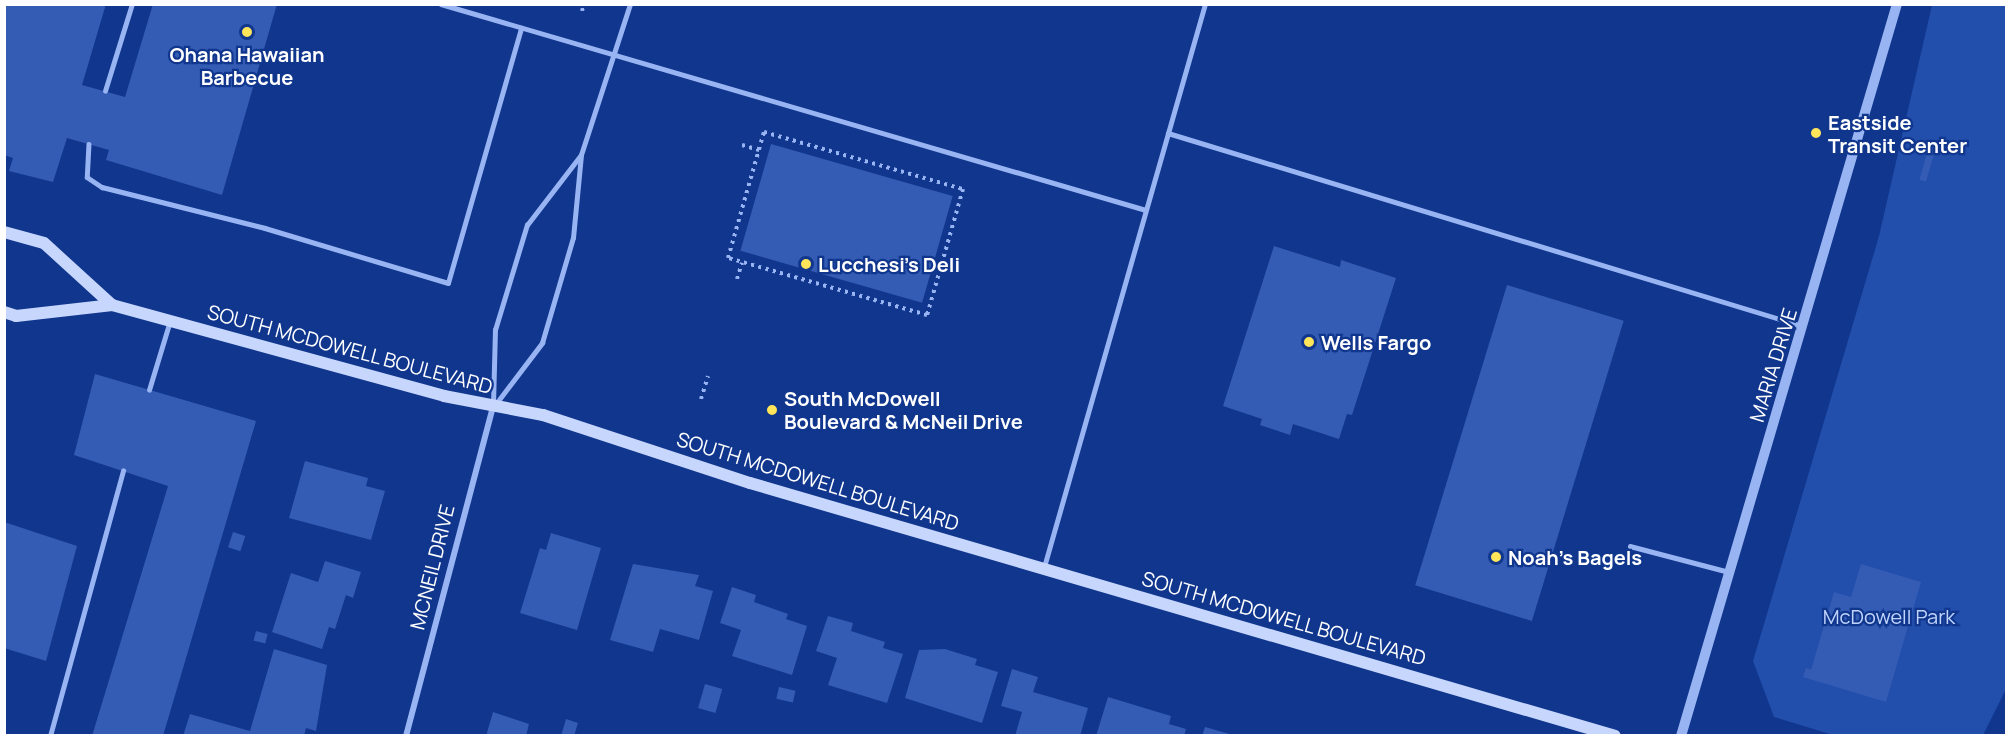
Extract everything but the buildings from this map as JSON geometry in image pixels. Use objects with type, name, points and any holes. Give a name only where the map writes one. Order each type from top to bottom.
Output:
[{"type":"main road","points":[[4,231],[44,243],[112,305]]},
{"type":"main road","name":"SOUTH MCDOWELL BOULEVARD","points":[[4,312],[16,316],[112,305],[493,407],[543,416],[750,483],[1615,735]]},
{"type":"street","name":"MARIA DRIVE","points":[[1681,735],[1897,4]]},
{"type":"street","name":"MCNEIL DRIVE","points":[[406,735],[493,407]]},
{"type":"lane","points":[[105,92],[132,4]]},
{"type":"lane","points":[[441,4],[1146,210]]},
{"type":"lane","points":[[493,407],[542,343],[573,238],[581,155],[630,4]]},
{"type":"lane","points":[[1044,567],[1205,4]]},
{"type":"lane","points":[[88,144],[87,177],[102,187],[266,228],[448,283],[521,28]]},
{"type":"lane","points":[[1168,133],[1803,326]]},
{"type":"lane","points":[[493,407],[495,330],[526,225],[581,155]]},
{"type":"lane","points":[[149,390],[170,321]]},
{"type":"lane","points":[[50,735],[123,471]]},
{"type":"lane","points":[[1630,546],[1730,573]]},
{"type":"path","points":[[582,11],[584,4]]},
{"type":"path","points":[[764,132],[963,189],[927,315],[728,258],[759,150],[764,132]]},
{"type":"path","points":[[742,145],[759,150]]},
{"type":"path","points":[[737,279],[742,262]]},
{"type":"path","points":[[701,399],[708,376]]},
{"type":"green space","name":"McDowell Park","points":[[1932,5],[2006,5],[2006,689],[1983,735],[1833,735],[1774,717],[1753,661],[1879,236]]},
{"type":"place","name":"Ohana Hawaiian Barbecue","points":[[247,32]]},
{"type":"place","name":"Eastside Transit Center","points":[[1816,133]]},
{"type":"place","name":"Lucchesi's Deli","points":[[806,264]]},
{"type":"place","name":"Wells Fargo","points":[[1309,342]]},
{"type":"place","name":"South McDowell Boulevard & McNeil Drive","points":[[772,410]]},
{"type":"place","name":"Noah's Bagels","points":[[1496,557]]}]
